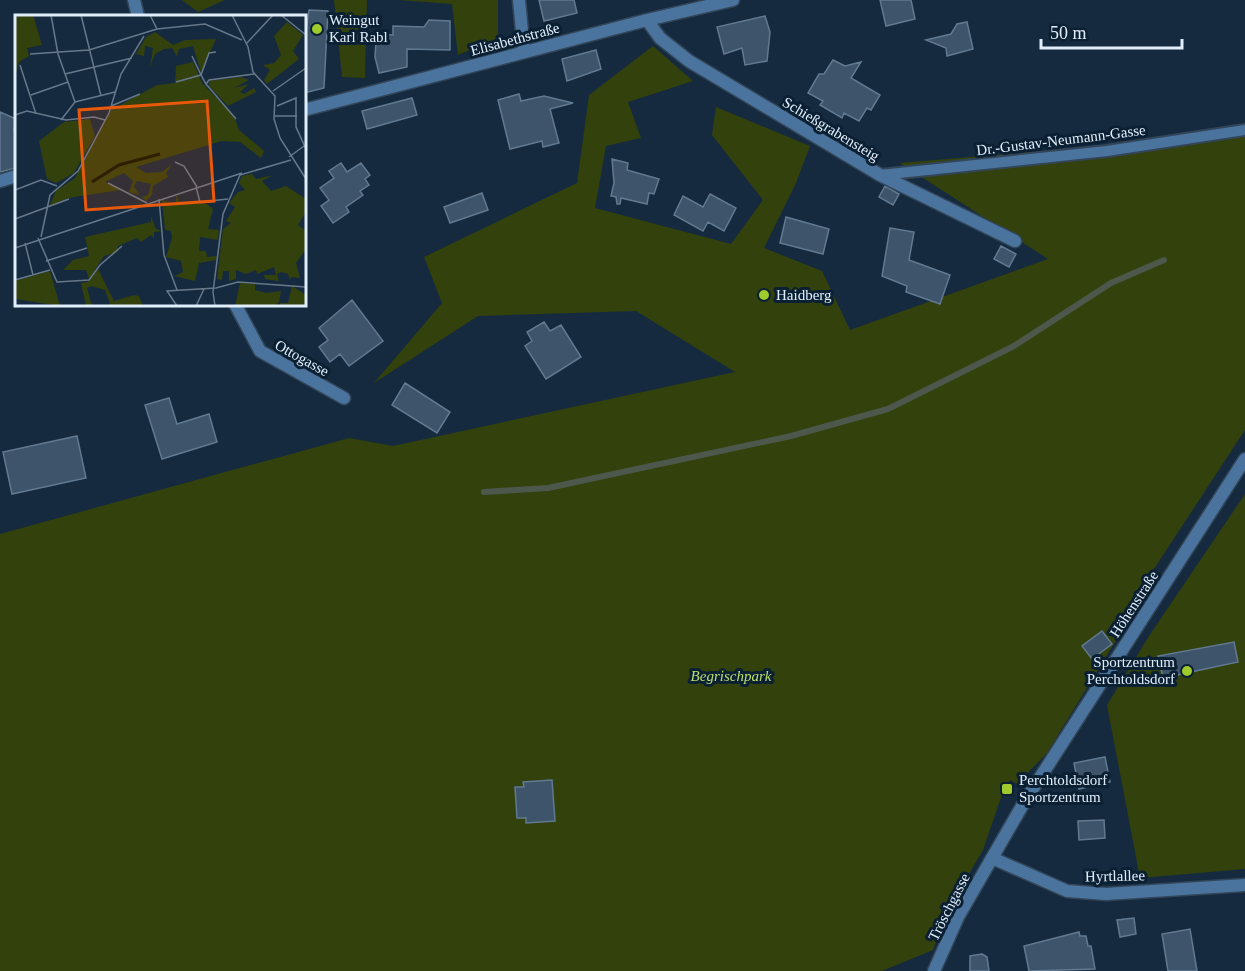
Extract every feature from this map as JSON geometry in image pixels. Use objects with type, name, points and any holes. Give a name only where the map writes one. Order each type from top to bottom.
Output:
[{"type":"street","points":[[134,0],[138,15]]},
{"type":"street","points":[[519,0],[524,52]]},
{"type":"street","name":"Elisabethstraße","points":[[306,109],[647,20],[733,0]]},
{"type":"street","name":"Schießgrabensteig","points":[[647,20],[660,38],[689,62],[879,175],[1015,241]]},
{"type":"street","points":[[0,181],[15,176]]},
{"type":"street","name":"Ottogasse","points":[[236,306],[260,351],[344,398]]},
{"type":"street","name":"Höhenstraße","points":[[992,858],[1025,801],[1245,459]]},
{"type":"street","name":"Hyrtlallee","points":[[992,858],[1067,891],[1106,894],[1245,885]]},
{"type":"street","name":"Tröschgasse","points":[[934,971],[958,917],[992,858]]},
{"type":"lane","name":"Dr.-Gustav-Neumann-Gasse","points":[[879,175],[1107,151],[1245,130]]},
{"type":"green space","points":[[182,0],[225,0],[198,12]]},
{"type":"green space","points":[[334,0],[367,0],[365,78],[342,77]]},
{"type":"green space","points":[[398,0],[498,0],[498,38],[458,55],[452,4]]},
{"type":"green space","name":"Begrischpark","points":[[653,46],[693,81],[628,102],[641,138],[606,146],[595,208],[731,244],[763,200],[712,135],[716,107],[810,146],[796,183],[764,248],[822,271],[850,330],[1048,259],[900,163],[1245,134],[1245,430],[1131,604],[1123,629],[1047,753],[1017,784],[1010,780],[1004,789],[983,850],[947,912],[933,950],[882,971],[0,971],[0,534],[349,438],[393,446],[735,372],[636,311],[478,316],[374,383],[442,303],[424,257],[577,183],[589,95]]},
{"type":"green space","name":"Sportzentrum Perchtoldsdorf","points":[[1245,494],[1245,869],[1140,878],[1107,705],[1149,636]]},
{"type":"building","points":[[539,0],[574,0],[577,13],[544,21]]},
{"type":"building","points":[[880,0],[911,0],[915,19],[886,26]]},
{"type":"building","name":"Weingut Karl Rabl","points":[[309,10],[328,11],[324,88],[306,92],[306,32]]},
{"type":"building","points":[[765,16],[770,32],[767,61],[745,65],[742,48],[724,54],[717,27]]},
{"type":"building","points":[[429,20],[450,21],[450,50],[407,49],[407,67],[379,73],[375,57],[376,41],[382,41],[382,34],[393,35],[393,26],[424,27]]},
{"type":"building","points":[[967,22],[973,49],[947,56],[946,48],[926,40],[951,34],[957,24]]},
{"type":"building","points":[[596,50],[601,69],[567,81],[562,59]]},
{"type":"building","points":[[833,60],[845,66],[861,62],[851,78],[880,95],[871,110],[867,108],[859,121],[844,113],[842,118],[820,105],[823,101],[808,93],[819,74],[824,74]]},
{"type":"building","points":[[519,94],[521,101],[544,96],[573,103],[550,109],[559,143],[543,147],[542,141],[510,149],[498,100]]},
{"type":"building","points":[[412,98],[417,115],[367,129],[362,111]]},
{"type":"building","points":[[0,112],[15,119],[15,168],[0,172]]},
{"type":"building","points":[[612,159],[628,163],[627,170],[659,179],[654,194],[649,193],[647,204],[621,198],[620,204],[617,204],[616,197],[611,196],[614,183]]},
{"type":"building","points":[[341,163],[347,172],[361,163],[370,175],[365,179],[369,185],[360,191],[363,195],[346,207],[349,212],[333,223],[321,206],[329,200],[320,188],[334,178],[329,171]]},
{"type":"building","points":[[885,186],[899,194],[893,205],[879,197]]},
{"type":"building","points":[[482,193],[488,210],[450,223],[444,207]]},
{"type":"building","points":[[710,194],[736,208],[724,231],[708,222],[703,231],[674,215],[683,196],[703,207]]},
{"type":"building","points":[[786,217],[829,229],[823,254],[780,243]]},
{"type":"building","points":[[890,228],[914,232],[909,260],[950,275],[940,304],[906,292],[907,286],[882,276]]},
{"type":"building","points":[[1001,246],[1016,254],[1009,267],[994,259]]},
{"type":"building","points":[[352,300],[383,341],[349,366],[340,354],[330,362],[319,347],[328,340],[319,328]]},
{"type":"building","points":[[544,322],[550,331],[561,325],[581,357],[546,379],[525,346],[532,341],[527,332]]},
{"type":"building","points":[[405,383],[450,412],[437,433],[392,405]]},
{"type":"building","points":[[169,398],[177,424],[209,414],[217,442],[162,459],[145,405]]},
{"type":"building","points":[[77,436],[86,478],[12,494],[3,452]]},
{"type":"building","points":[[1102,631],[1112,644],[1092,659],[1082,646]]},
{"type":"building","points":[[1234,642],[1238,662],[1163,678],[1158,656]]},
{"type":"building","points":[[1105,757],[1110,782],[1079,789],[1074,763]]},
{"type":"building","points":[[552,780],[555,821],[526,823],[526,818],[517,818],[515,787],[524,787],[523,782]]},
{"type":"building","points":[[1104,820],[1105,838],[1079,840],[1078,821]]},
{"type":"building","points":[[1134,918],[1136,934],[1120,937],[1117,920]]},
{"type":"building","points":[[1190,929],[1197,971],[1168,971],[1162,934]]},
{"type":"building","points":[[1079,932],[1080,936],[1086,936],[1088,946],[1091,946],[1095,969],[1029,971],[1024,946]]},
{"type":"building","points":[[982,954],[987,957],[989,971],[970,971],[970,956]]},
{"type":"waterway","points":[[484,492],[548,488],[791,436],[888,409],[1014,346],[1111,283],[1164,260]]},
{"type":"place","name":"Weingut Karl Rabl","points":[[317,29]]},
{"type":"place","name":"Haidberg","points":[[764,295]]},
{"type":"place","name":"Sportzentrum Perchtoldsdorf","points":[[1187,671]]},
{"type":"place","name":"Perchtoldsdorf Sportzentrum","points":[[1007,789]]}]
